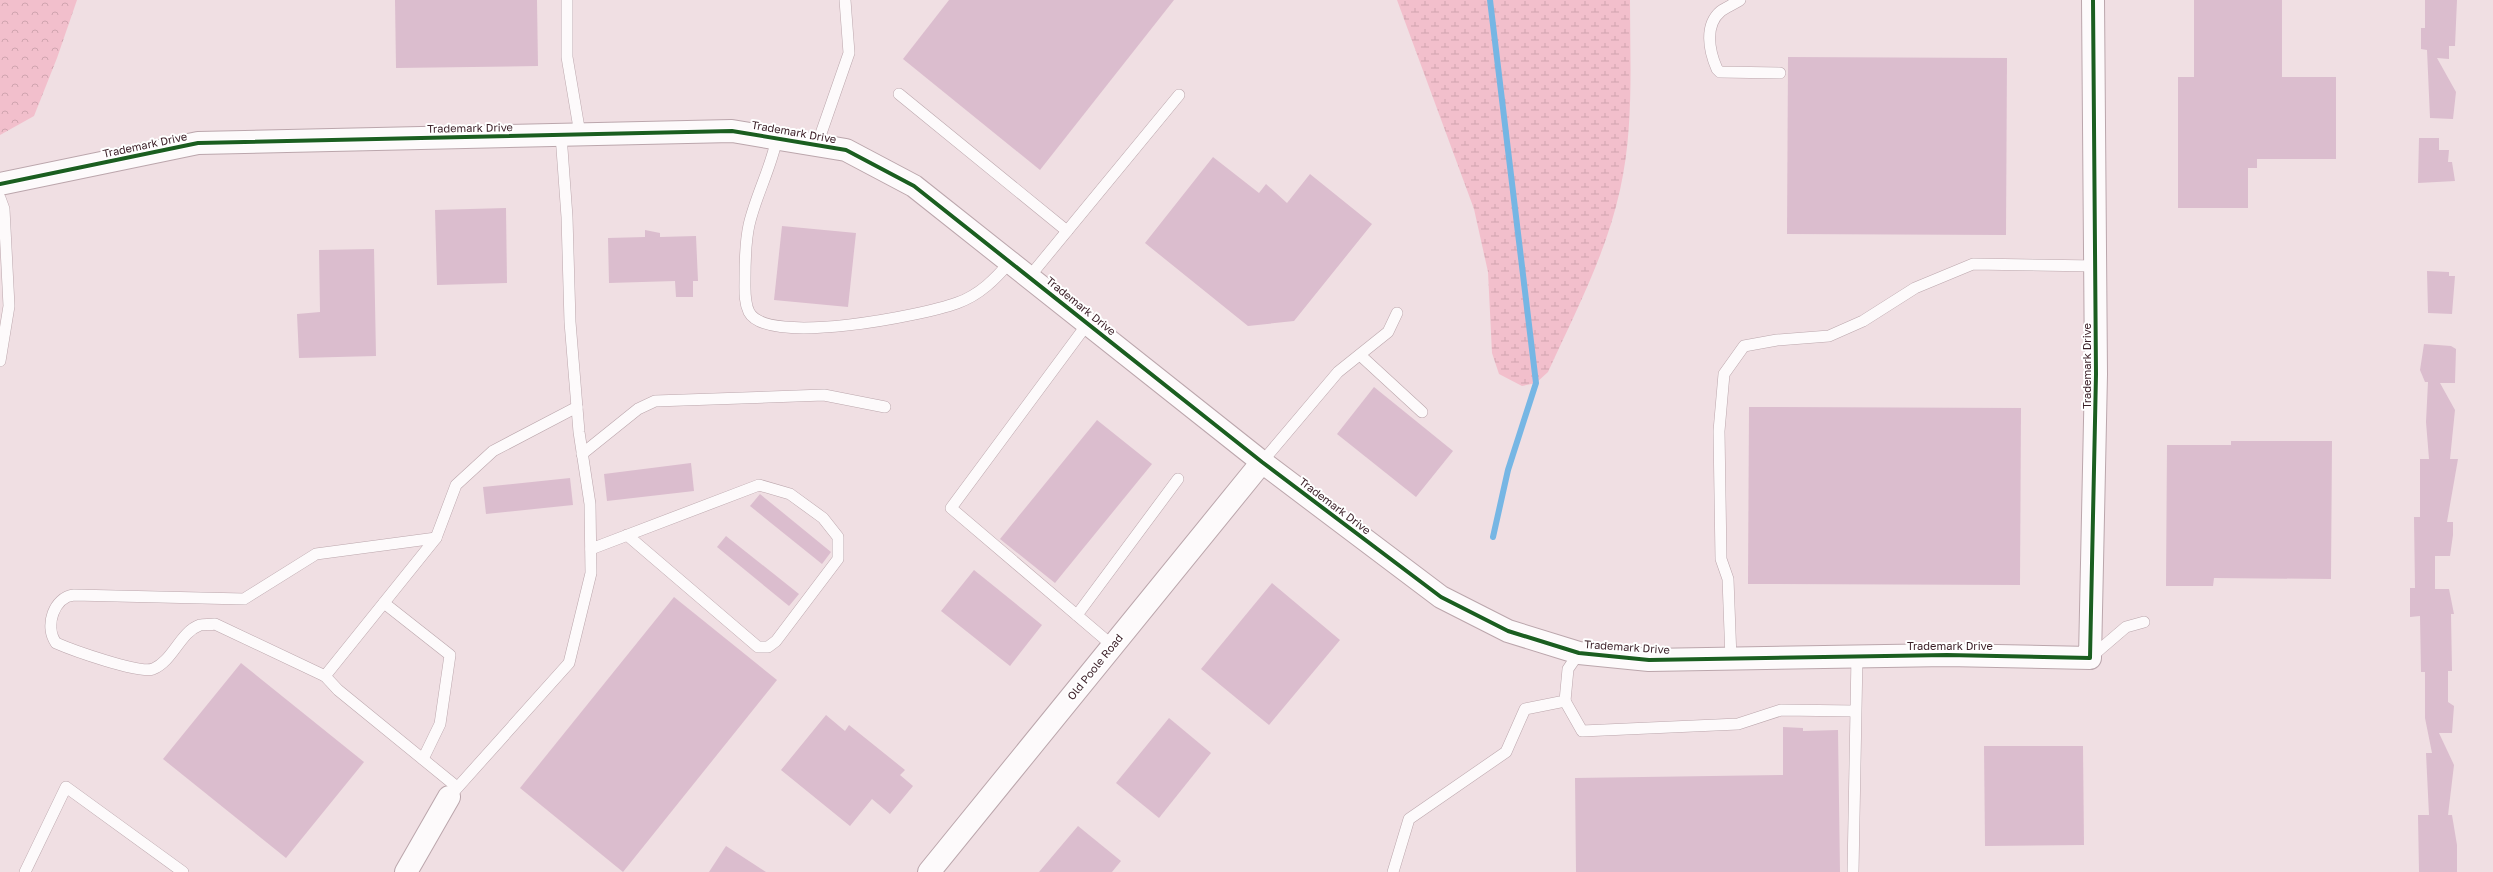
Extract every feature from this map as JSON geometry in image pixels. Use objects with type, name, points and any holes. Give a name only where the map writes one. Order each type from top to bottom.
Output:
[{"type":"street","name":"Trademark Drive","points":[[0,184],[198,144],[732,131],[846,150],[914,186],[1030,276],[1262,462],[1441,597],[1508,631],[1579,653],[1649,660],[2015,655],[2090,658],[2096,382],[2093,0]]},
{"type":"street","name":"Old Poole Road","points":[[929,872],[1262,462]]},
{"type":"street","points":[[406,872],[453,792]]},
{"type":"lane","points":[[436,538],[316,554],[300,562],[244,599],[66,596],[59,601],[50,631],[56,643],[122,665],[153,669],[162,662],[193,629],[200,625],[215,624],[325,676],[338,690],[423,759],[453,792],[569,664],[590,573],[590,504],[582,454],[570,322],[567,217],[570,134],[567,57],[567,0]]},
{"type":"lane","points":[[817,145],[849,53],[845,0]]},
{"type":"lane","points":[[1740,0],[1722,11],[1714,19],[1709,38],[1717,69],[1720,72],[1780,72]]},
{"type":"lane","points":[[899,94],[1067,231]]},
{"type":"lane","points":[[1030,276],[1179,95]]},
{"type":"lane","points":[[777,138],[773,158],[749,224],[745,254],[746,305],[750,314],[757,320],[787,329],[871,323],[957,303],[988,287],[1011,261]]},
{"type":"lane","points":[[0,198],[4,209],[9,306],[0,362]]},
{"type":"lane","points":[[1731,659],[1728,579],[1721,559],[1719,431],[1724,374],[1744,346],[1777,340],[1829,336],[1863,320],[1915,288],[1973,264],[2096,266]]},
{"type":"lane","points":[[1262,462],[1338,372],[1388,332],[1397,313]]},
{"type":"lane","points":[[1088,323],[951,508],[1112,646]]},
{"type":"lane","points":[[1360,355],[1422,412]]},
{"type":"lane","points":[[582,454],[638,409],[655,401],[824,395],[885,407]]},
{"type":"lane","points":[[325,676],[436,538],[456,486],[493,451],[577,408]]},
{"type":"lane","points":[[1077,615],[1178,479]]},
{"type":"lane","points":[[590,549],[627,535],[759,486],[790,494],[823,518],[838,537],[838,559],[776,641],[768,647],[758,648],[627,535]]},
{"type":"lane","points":[[384,603],[450,655],[440,724],[423,759]]},
{"type":"lane","points":[[2090,658],[2126,627],[2144,622]]},
{"type":"lane","points":[[1579,653],[1568,669],[1566,700],[1582,731],[1738,724],[1781,710],[1855,711]]},
{"type":"lane","points":[[1853,872],[1857,656]]},
{"type":"lane","points":[[1392,872],[1409,819],[1506,752],[1525,710],[1566,700]]},
{"type":"lane","points":[[25,872],[66,786],[183,872]]},
{"type":"green space","points":[[0,0],[77,0],[57,58],[34,116],[0,135]]},
{"type":"green space","points":[[1397,0],[1630,0],[1631,71],[1629,119],[1620,190],[1607,237],[1589,283],[1548,372],[1536,383],[1522,386],[1499,374],[1492,353],[1488,272],[1474,209]]},
{"type":"building","points":[[395,0],[537,0],[538,66],[396,68]]},
{"type":"building","points":[[949,0],[1174,0],[1040,170],[903,59]]},
{"type":"building","points":[[2194,0],[2282,0],[2282,77],[2336,77],[2336,159],[2257,159],[2257,168],[2248,168],[2248,208],[2178,208],[2178,77],[2194,77]]},
{"type":"building","points":[[2425,0],[2457,0],[2455,46],[2449,46],[2449,59],[2437,58],[2456,92],[2453,119],[2430,118],[2427,50],[2421,49],[2421,28],[2425,28]]},
{"type":"building","points":[[1788,57],[2007,58],[2006,235],[1787,234]]},
{"type":"building","points":[[2419,138],[2439,138],[2439,150],[2449,150],[2448,162],[2452,162],[2455,181],[2418,183]]},
{"type":"building","points":[[1213,157],[1259,193],[1266,184],[1287,203],[1310,174],[1372,224],[1294,321],[1248,326],[1145,243]]},
{"type":"building","points":[[506,208],[507,283],[437,285],[435,210]]},
{"type":"building","points":[[782,226],[856,233],[848,307],[774,300]]},
{"type":"building","points":[[645,230],[660,233],[660,237],[696,236],[698,281],[693,281],[693,297],[676,297],[675,281],[609,283],[608,238],[645,237]]},
{"type":"building","points":[[374,249],[376,356],[299,358],[297,314],[320,312],[319,250]]},
{"type":"building","points":[[2427,271],[2449,272],[2449,276],[2455,276],[2452,314],[2428,313]]},
{"type":"building","points":[[2424,344],[2451,346],[2456,349],[2455,383],[2440,383],[2455,410],[2450,459],[2458,459],[2447,522],[2453,522],[2453,535],[2450,556],[2435,556],[2435,589],[2449,589],[2454,614],[2451,614],[2452,671],[2448,671],[2448,702],[2454,706],[2452,733],[2439,733],[2454,765],[2448,815],[2452,815],[2457,845],[2457,872],[2419,872],[2418,815],[2429,815],[2426,753],[2432,753],[2425,718],[2425,672],[2421,672],[2420,616],[2410,617],[2410,588],[2415,588],[2414,517],[2420,517],[2420,459],[2429,459],[2426,422],[2428,382],[2425,382],[2420,370]]},
{"type":"building","points":[[1374,387],[1453,451],[1416,497],[1337,434]]},
{"type":"building","points":[[1749,407],[2021,408],[2020,585],[1748,584]]},
{"type":"building","points":[[1097,420],[1152,464],[1055,583],[1000,539]]},
{"type":"building","points":[[2231,441],[2332,441],[2331,579],[2214,578],[2213,586],[2166,586],[2167,445],[2231,445]]},
{"type":"building","points":[[691,463],[694,491],[607,501],[604,474]]},
{"type":"building","points":[[570,478],[573,505],[486,514],[483,487]]},
{"type":"building","points":[[760,494],[831,552],[822,564],[750,506]]},
{"type":"building","points":[[726,536],[799,594],[789,606],[717,547]]},
{"type":"building","points":[[974,570],[1042,625],[1010,666],[941,611]]},
{"type":"building","points":[[1272,583],[1340,640],[1269,725],[1201,669]]},
{"type":"building","points":[[674,597],[777,680],[623,872],[520,788]]},
{"type":"building","points":[[241,663],[364,762],[286,858],[163,759]]},
{"type":"building","points":[[826,715],[845,731],[849,725],[905,770],[900,775],[913,786],[890,814],[872,799],[850,826],[781,770]]},
{"type":"building","points":[[1169,718],[1211,753],[1159,818],[1116,783]]},
{"type":"building","points":[[1783,727],[1803,728],[1803,731],[1838,730],[1840,872],[1576,872],[1575,778],[1783,775]]},
{"type":"building","points":[[1984,746],[2083,746],[2084,845],[1985,846]]},
{"type":"building","points":[[1078,826],[1121,861],[1112,872],[1039,872]]},
{"type":"building","points":[[726,846],[766,872],[709,872]]},
{"type":"waterway","points":[[1490,0],[1536,383],[1508,470],[1493,537]]},
{"type":"cycle path","points":[[0,184],[198,143],[732,131],[846,150],[914,186],[1262,462],[1441,597],[1508,631],[1579,653],[1649,660],[1947,655],[2090,658],[2096,374],[2093,0]]}]
